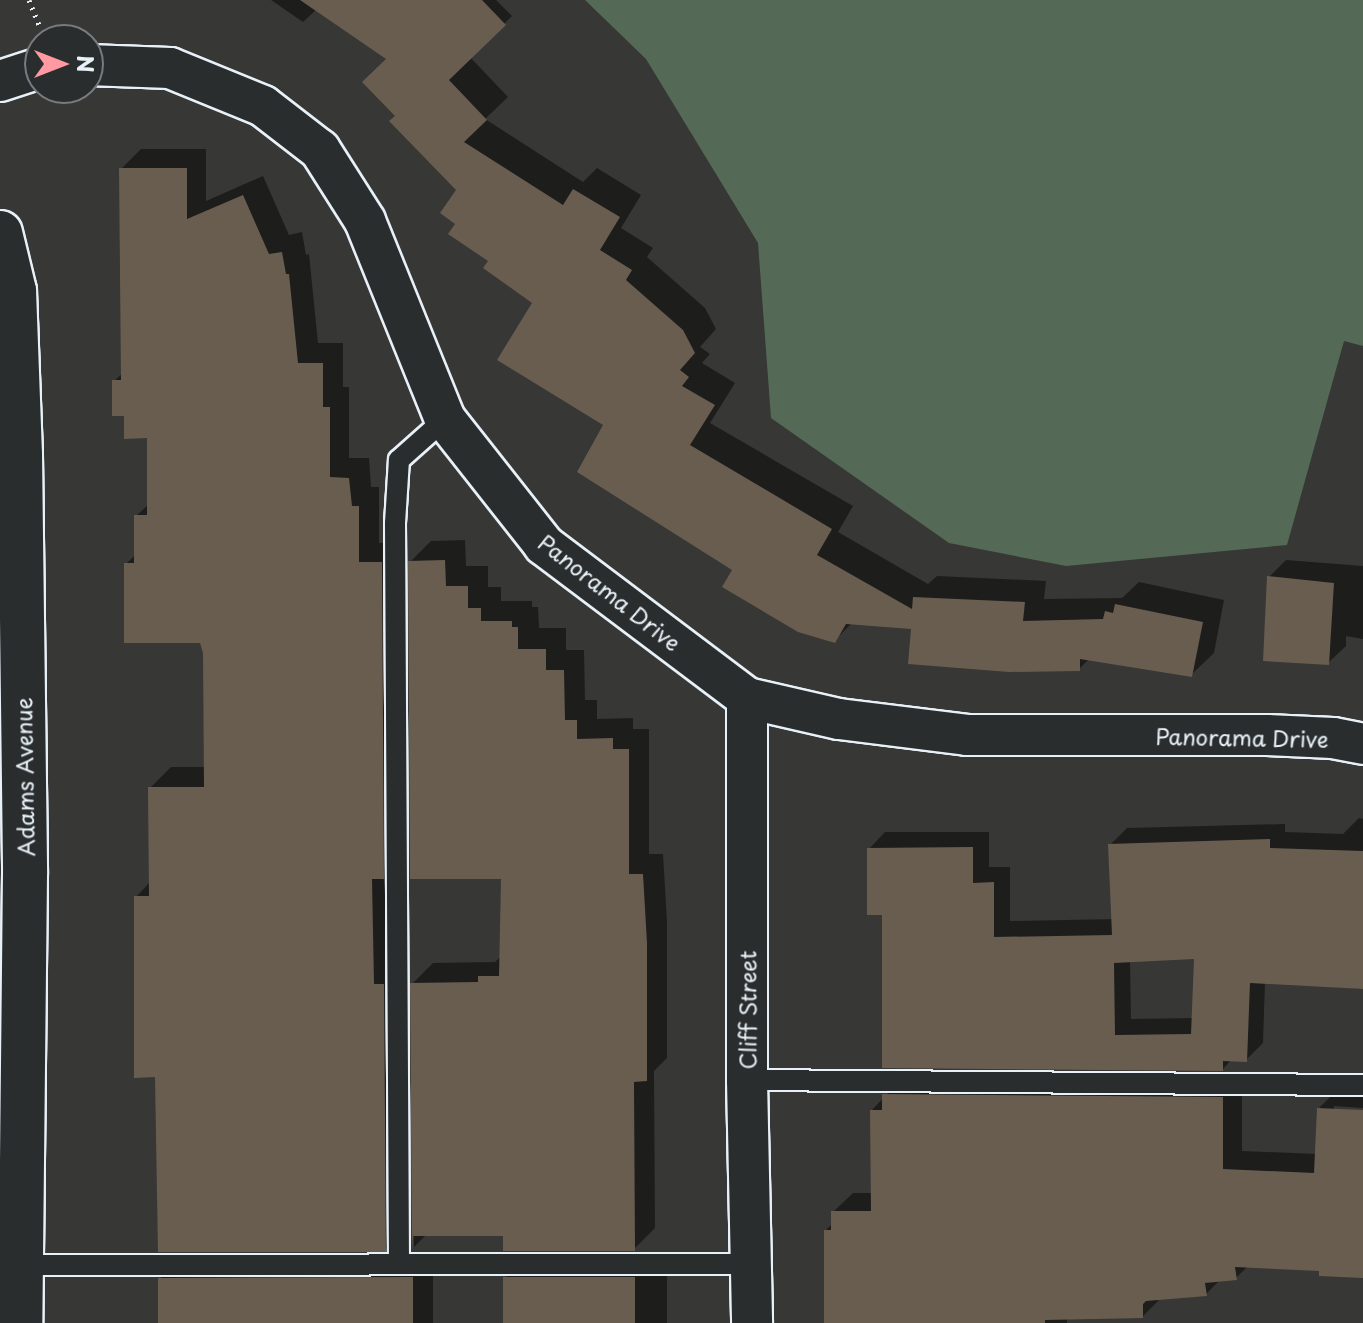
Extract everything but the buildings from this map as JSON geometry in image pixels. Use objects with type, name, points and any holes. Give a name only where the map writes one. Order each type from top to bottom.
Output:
[{"type":"main road","name":"Adams Avenue","points":[[0,233],[14,291],[10,455],[13,874],[11,1266],[20,1323]]},
{"type":"street","name":"Panorama Drive","points":[[104,66],[170,68],[263,106],[320,150],[365,221],[445,419],[544,545],[747,698],[839,719],[967,735],[1267,735],[1333,738],[1363,744]]},
{"type":"street","points":[[0,81],[24,73]]},
{"type":"street","name":"Cliff Street","points":[[747,698],[747,1080],[752,1323]]},
{"type":"lane","points":[[399,1263],[395,538],[399,460],[445,419]]},
{"type":"lane","points":[[747,1080],[1363,1085]]},
{"type":"lane","points":[[11,1266],[751,1264]]},
{"type":"path","points":[[29,0],[39,24]]},
{"type":"green space","points":[[585,0],[1363,0],[1363,346],[1344,341],[1287,545],[1066,566],[949,543],[771,418],[758,243],[646,59]]}]
